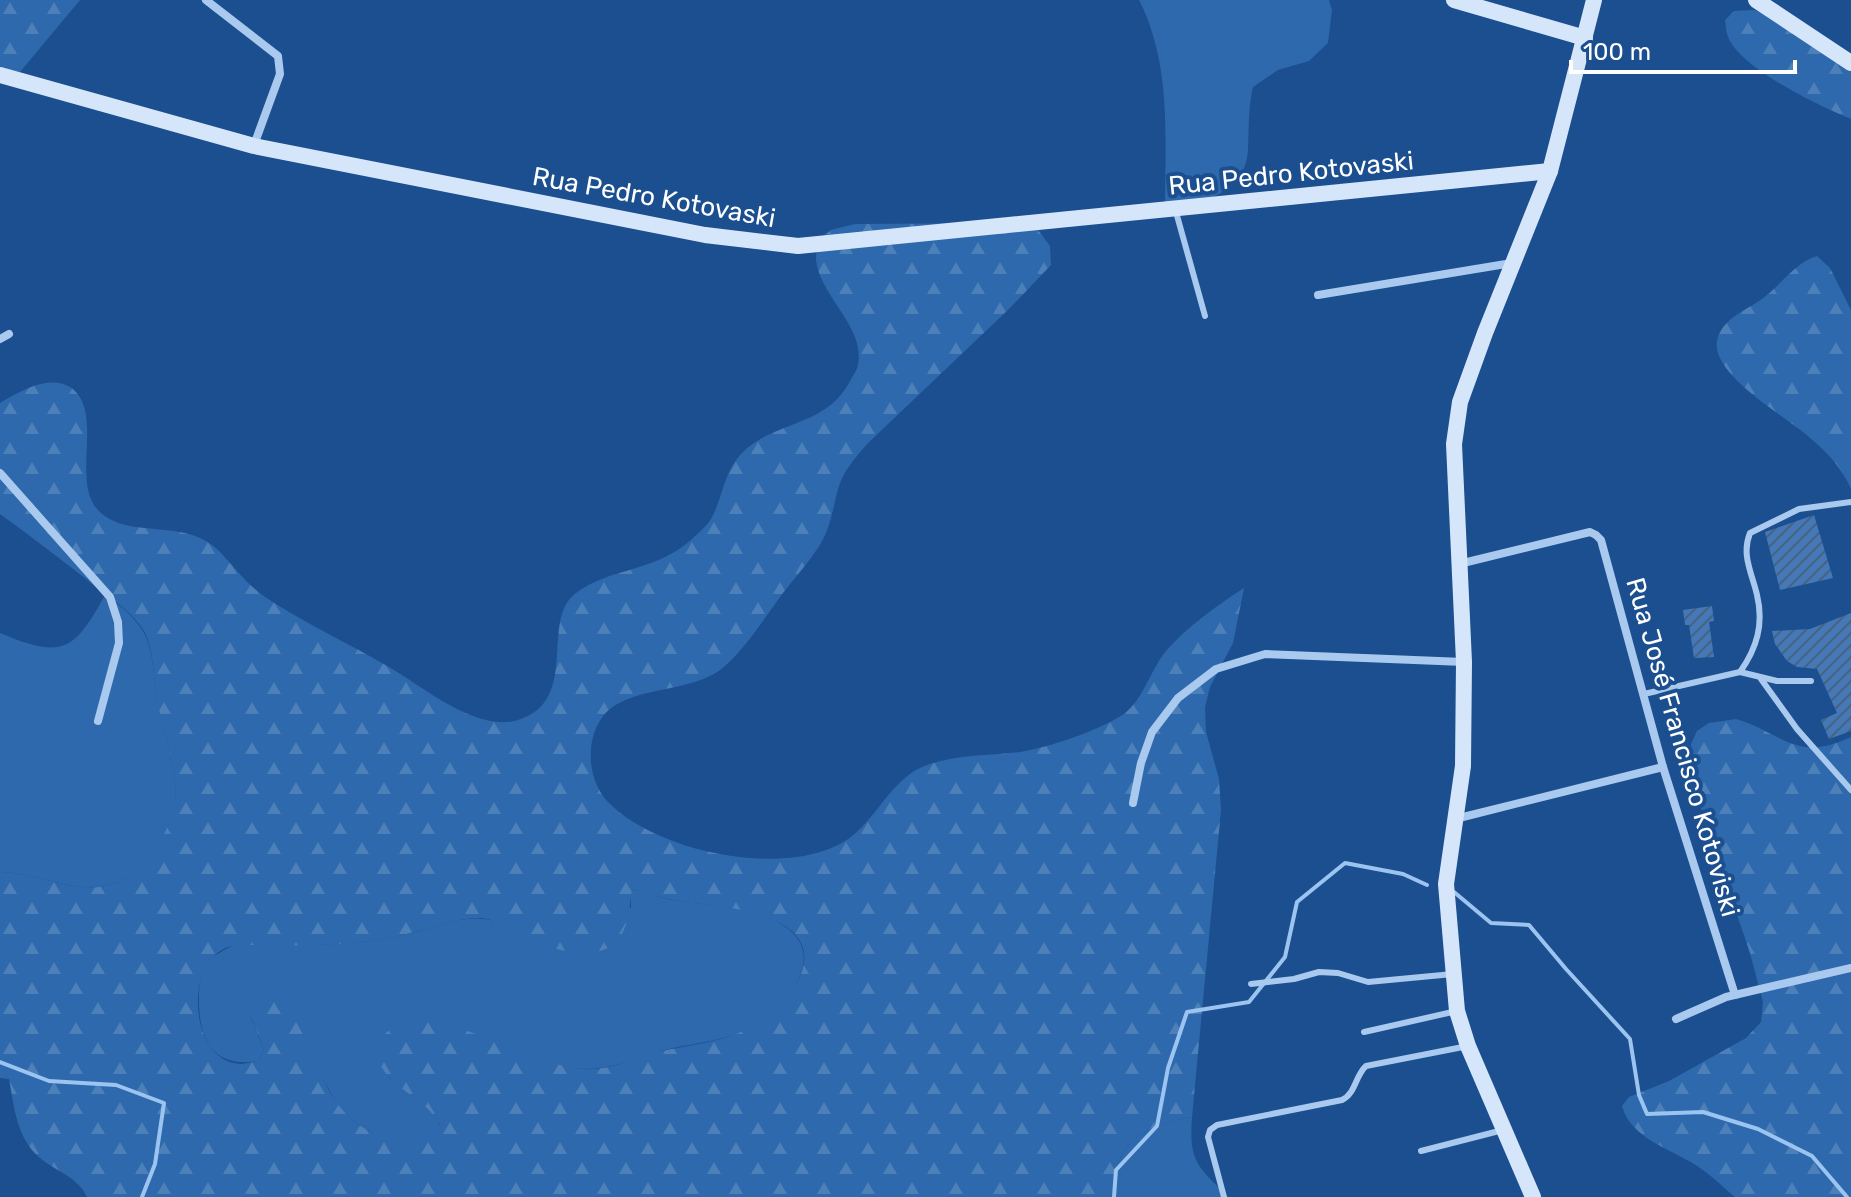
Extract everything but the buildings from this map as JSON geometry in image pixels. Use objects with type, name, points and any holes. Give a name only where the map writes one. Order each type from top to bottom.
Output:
[{"type":"street","points":[[206,0],[278,56],[280,74],[254,146]]},
{"type":"street","points":[[1454,0],[1585,38]]},
{"type":"street","points":[[1533,1197],[1468,1046],[1457,1011],[1453,974],[1446,884],[1463,766],[1464,662],[1454,444],[1460,402],[1550,171],[1594,0]]},
{"type":"street","points":[[1756,0],[1851,63]]},
{"type":"street","name":"Rua Pedro Kotovaski","points":[[0,75],[254,146],[705,235],[798,246],[1550,171]]},
{"type":"street","points":[[1318,295],[1512,263]]},
{"type":"street","points":[[0,473],[110,597],[118,622],[119,643],[98,721]]},
{"type":"street","name":"Rua José Francisco Kotoviski","points":[[1458,564],[1590,532],[1601,540],[1663,767],[1735,995]]},
{"type":"street","points":[[1133,803],[1141,763],[1152,732],[1178,698],[1216,669],[1265,654],[1464,662]]},
{"type":"street","points":[[1455,819],[1663,767]]},
{"type":"street","points":[[1676,1019],[1699,1007],[1735,995],[1851,968]]},
{"type":"lane","points":[[1175,208],[1205,316]]},
{"type":"lane","points":[[1740,672],[1756,647],[1761,625],[1758,597],[1745,545],[1750,533],[1799,509],[1851,502]]},
{"type":"lane","points":[[1644,694],[1740,672],[1761,679],[1811,681]]},
{"type":"lane","points":[[1761,679],[1797,729],[1851,790]]},
{"type":"lane","points":[[1251,984],[1294,979],[1319,972],[1338,973],[1368,982],[1453,974]]},
{"type":"lane","points":[[1364,1032],[1457,1011]]},
{"type":"lane","points":[[1224,1197],[1208,1137],[1210,1130],[1217,1125],[1342,1100],[1350,1096],[1366,1066],[1468,1046]]},
{"type":"lane","points":[[1421,1151],[1503,1130]]},
{"type":"green space","points":[[0,0],[80,0],[20,72],[0,68]]},
{"type":"green space","points":[[1139,0],[1329,0],[1332,10],[1328,43],[1309,61],[1278,70],[1253,87],[1248,149],[1239,177],[1220,194],[1165,210],[1162,76],[1150,25]]},
{"type":"green space","points":[[1754,10],[1778,17],[1851,61],[1851,119],[1784,86],[1737,51],[1728,37],[1725,20],[1734,11]]},
{"type":"green space","points":[[1033,223],[1050,246],[1051,265],[855,459],[840,482],[821,543],[733,658],[711,675],[695,682],[626,700],[601,719],[591,750],[596,783],[607,801],[629,819],[658,835],[690,847],[761,859],[795,857],[826,850],[851,837],[901,781],[922,767],[958,758],[1031,750],[1075,737],[1116,719],[1132,707],[1166,651],[1203,617],[1244,588],[1233,643],[1210,687],[1205,707],[1206,732],[1219,779],[1221,810],[1192,1117],[1159,1126],[1134,1140],[1119,1163],[1114,1197],[87,1197],[73,1180],[40,1158],[21,1132],[9,1079],[0,1078],[0,872],[85,887],[118,882],[135,870],[161,839],[175,803],[175,784],[156,696],[151,650],[145,633],[117,602],[0,514],[0,403],[43,383],[70,387],[80,398],[85,412],[90,496],[97,509],[109,519],[203,539],[265,597],[389,667],[450,706],[485,720],[518,720],[537,710],[548,696],[554,679],[560,622],[565,605],[576,593],[604,578],[649,564],[678,550],[711,519],[732,467],[743,452],[769,434],[827,408],[849,383],[858,365],[859,351],[849,324],[825,285],[816,259],[819,239],[831,230],[855,224]],"holes":[[[632,889],[673,900],[741,910],[784,925],[797,937],[804,950],[804,964],[799,978],[778,1006],[738,1033],[602,1068],[561,1065],[439,1024],[416,1022],[395,1027],[376,1042],[383,1070],[422,1103],[440,1125],[427,1134],[411,1137],[377,1133],[359,1125],[344,1112],[323,1078],[296,1021],[274,999],[253,1004],[251,1017],[264,1050],[259,1061],[241,1064],[222,1058],[209,1044],[201,1025],[198,1003],[200,982],[209,963],[222,950],[241,945],[320,945],[368,941],[454,921],[481,918],[560,950],[596,952],[608,948],[620,937],[627,922]]]},
{"type":"green space","points":[[1817,256],[1830,268],[1851,310],[1851,489],[1828,455],[1735,379],[1717,351],[1718,337],[1730,320],[1766,296],[1801,264]]},
{"type":"green space","points":[[105,595],[136,622],[150,649],[158,704],[173,765],[175,802],[171,820],[162,839],[147,858],[127,877],[113,884],[86,887],[0,872],[0,633],[38,646],[64,645],[84,629]]},
{"type":"green space","points":[[1736,719],[1803,747],[1832,744],[1851,737],[1851,1197],[1735,1197],[1700,1168],[1644,1136],[1627,1118],[1622,1106],[1629,1097],[1669,1081],[1746,1038],[1761,1022],[1763,1002],[1750,953],[1698,800],[1688,751],[1697,731],[1709,723]]},
{"type":"green space","points":[[631,889],[672,900],[730,907],[772,919],[798,939],[803,954],[802,969],[796,984],[772,1012],[743,1031],[596,1068],[570,1068],[554,1064],[464,1030],[388,1077],[432,1110],[440,1126],[429,1134],[403,1139],[375,1133],[350,1119],[317,1073],[251,1018],[264,1050],[259,1061],[242,1062],[218,1055],[210,1047],[201,1024],[199,994],[202,974],[210,959],[233,946],[252,943],[350,943],[399,936],[462,920],[494,921],[631,908]]},
{"type":"green space","points":[[1192,1117],[1192,1144],[1197,1162],[1228,1197],[1114,1197],[1119,1163],[1134,1140],[1159,1126]]},
{"type":"waterway","points":[[1114,1197],[1116,1170],[1157,1126],[1168,1068],[1187,1012],[1249,1002],[1285,957],[1297,902],[1345,863],[1403,874],[1427,885]]},
{"type":"waterway","points":[[1454,892],[1491,923],[1529,925],[1630,1039],[1639,1095],[1647,1114],[1703,1112],[1758,1129],[1812,1156],[1847,1197]]},
{"type":"waterway","points":[[0,1062],[49,1081],[116,1085],[164,1103],[155,1164],[142,1197]]}]
